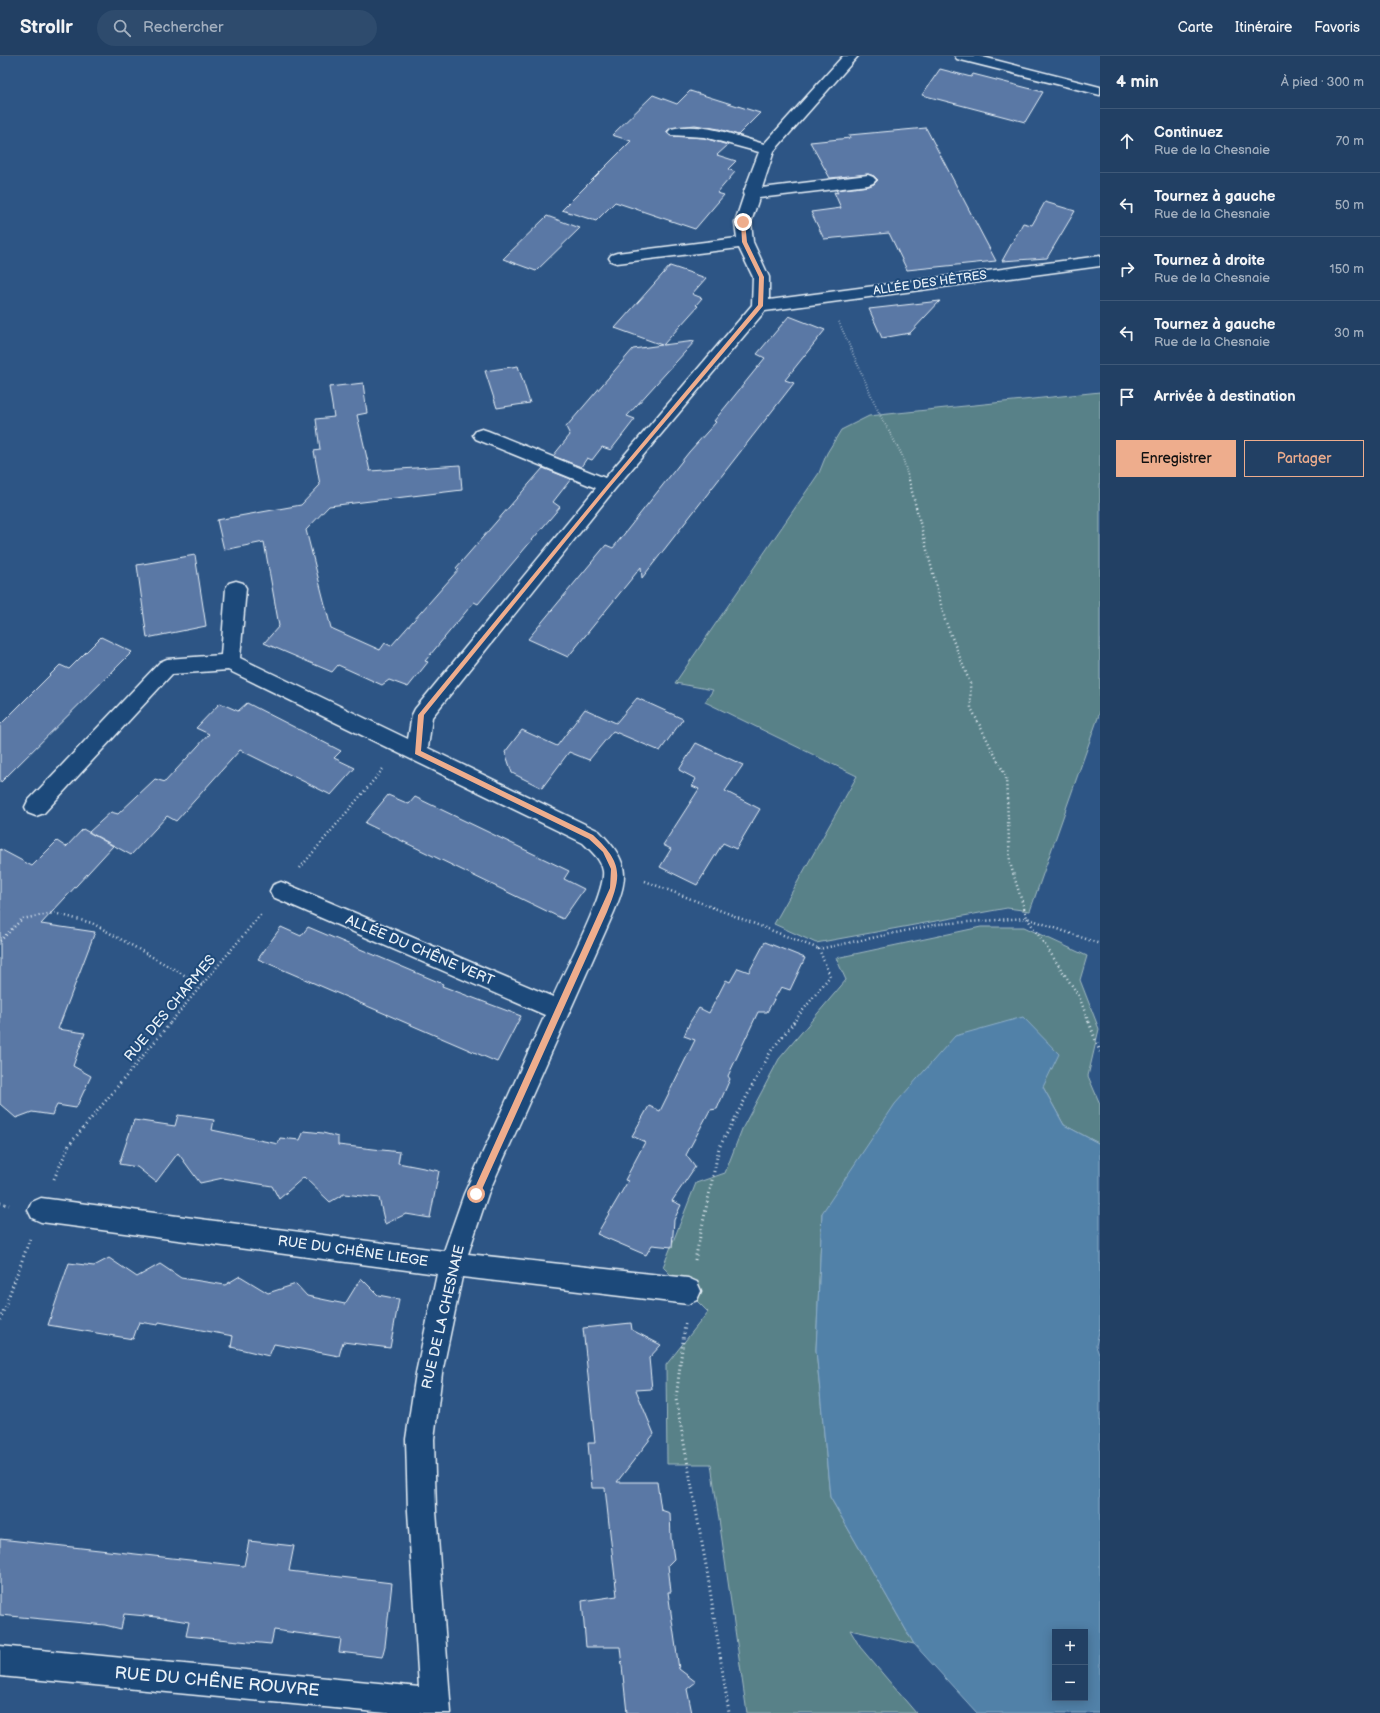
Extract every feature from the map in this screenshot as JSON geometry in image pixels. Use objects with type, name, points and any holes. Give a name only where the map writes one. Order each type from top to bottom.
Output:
[{"type":"street","points":[[417,752],[422,715],[608,486],[760,306],[761,277],[745,242],[743,222],[751,194],[767,150],[851,56]]},
{"type":"street","points":[[962,56],[1026,66],[1100,91]]},
{"type":"street","points":[[676,132],[705,132],[767,150]]},
{"type":"street","points":[[751,194],[868,180]]},
{"type":"street","points":[[617,258],[745,242]]},
{"type":"street","name":"ALLÉE DES HÊTRES","points":[[760,306],[1100,261]]},
{"type":"street","points":[[482,435],[608,486]]},
{"type":"street","points":[[230,662],[236,588]]},
{"type":"street","points":[[36,807],[167,667],[230,662],[591,837],[605,851],[614,869]]},
{"type":"street","name":"RUE DE LA CHESNAIE","points":[[435,1708],[422,1511],[420,1439],[429,1373],[452,1264],[476,1194],[613,888],[614,869]]},
{"type":"street","name":"ALLÉE DU CHÊNE VERT","points":[[280,891],[559,1010]]},
{"type":"street","name":"RUE DU CHÊNE LIEGE","points":[[41,1210],[452,1264],[688,1291]]},
{"type":"street","name":"RUE DU CHÊNE ROUVRE","points":[[0,1661],[435,1708]]},
{"type":"path","points":[[828,297],[880,415],[902,455],[945,620],[970,683],[971,708],[1006,776],[1010,863],[1027,918],[1079,996],[1100,1052]]},
{"type":"path","name":"RUE DES CHARMES","points":[[0,1320],[41,1210],[68,1145],[384,767],[417,752]]},
{"type":"path","points":[[614,869],[819,949],[938,924],[1027,918],[1100,944]]},
{"type":"path","points":[[0,941],[22,919],[54,913],[92,924],[202,985]]},
{"type":"path","points":[[729,1713],[707,1571],[676,1399],[688,1291],[719,1148],[771,1051],[830,976],[819,949]]},
{"type":"green space","points":[[1100,392],[1100,712],[1030,911],[1007,908],[816,943],[774,924],[857,776],[705,702],[713,690],[675,683],[819,473],[827,453],[841,430],[869,416]]},
{"type":"green space","points":[[981,927],[1024,927],[1087,956],[1080,980],[1099,1029],[1088,1076],[1100,1104],[1100,1144],[1064,1125],[1043,1087],[822,1213],[816,1350],[830,1497],[914,1644],[850,1630],[860,1647],[916,1713],[747,1713],[711,1464],[667,1464],[666,1365],[708,1312],[663,1267],[696,1183],[725,1173],[742,1129],[779,1059],[846,980],[836,958]]},
{"type":"water","points":[[1023,1017],[1059,1054],[1043,1087],[1064,1125],[1100,1144],[1100,1327],[1096,1346],[1100,1357],[1100,1713],[977,1713],[914,1644],[830,1497],[816,1350],[822,1213],[895,1104],[955,1036]]},
{"type":"building","points":[[940,69],[971,77],[973,74],[1043,92],[1025,122],[922,95]]},
{"type":"building","points":[[690,91],[760,113],[738,135],[719,129],[695,125],[671,128],[667,131],[667,133],[671,136],[704,138],[728,145],[717,155],[736,161],[728,169],[735,172],[717,193],[724,195],[695,229],[615,202],[596,221],[562,210],[631,141],[612,135],[653,95],[677,104]]},
{"type":"building","points":[[926,128],[996,261],[907,270],[889,233],[824,239],[811,212],[841,208],[834,192],[838,193],[836,190],[869,186],[878,180],[874,176],[868,174],[830,178],[810,142],[850,138],[849,135]]},
{"type":"building","points":[[1045,202],[1075,211],[1047,258],[1002,261],[1023,223],[1032,225]]},
{"type":"building","points":[[547,216],[580,228],[536,271],[503,259]]},
{"type":"building","points":[[670,266],[706,278],[692,294],[702,298],[696,305],[698,306],[663,345],[695,341],[627,416],[635,419],[611,450],[602,447],[592,460],[587,458],[581,467],[553,456],[570,435],[566,427],[633,349],[662,345],[615,328]]},
{"type":"building","points":[[940,301],[910,333],[882,338],[869,309]]},
{"type":"building","points":[[789,316],[825,330],[785,380],[794,383],[642,578],[641,567],[568,657],[528,639],[606,545],[613,548],[689,452],[716,422],[714,421],[765,358],[757,354]]},
{"type":"building","points":[[518,366],[530,403],[497,408],[485,371]]},
{"type":"building","points":[[363,383],[367,413],[357,415],[370,471],[460,465],[462,490],[329,506],[306,530],[331,628],[380,650],[385,643],[391,646],[459,569],[456,568],[543,468],[571,479],[553,502],[560,507],[478,604],[474,602],[425,661],[428,662],[408,687],[389,680],[382,685],[338,665],[332,672],[264,643],[279,626],[264,542],[224,550],[217,520],[301,505],[320,485],[314,451],[320,450],[316,419],[334,417],[329,387]]},
{"type":"building","points":[[195,555],[206,626],[147,638],[137,565]]},
{"type":"building","points":[[101,637],[132,652],[0,783],[0,725],[60,665],[69,669]]},
{"type":"building","points":[[637,698],[683,719],[660,751],[613,731],[589,760],[569,752],[542,788],[512,773],[505,752],[522,730],[557,746],[585,709],[616,723]]},
{"type":"building","points":[[220,703],[238,711],[247,703],[341,751],[334,758],[355,768],[331,795],[240,750],[176,821],[167,816],[131,855],[89,832],[111,812],[118,814],[155,779],[165,782],[209,734],[196,728]]},
{"type":"building","points":[[696,743],[743,765],[725,791],[760,809],[736,849],[723,843],[697,885],[660,867],[671,849],[663,845],[699,789],[692,786],[696,779],[679,770]]},
{"type":"building","points":[[388,795],[409,804],[415,797],[569,871],[564,879],[584,889],[563,919],[365,823]]},
{"type":"building","points":[[83,829],[113,846],[41,924],[95,932],[58,1029],[85,1033],[73,1066],[91,1076],[76,1108],[57,1105],[52,1115],[32,1112],[16,1118],[0,1104],[0,849],[32,866],[57,841],[66,847]]},
{"type":"building","points":[[281,927],[301,936],[308,927],[443,984],[442,986],[521,1016],[497,1062],[258,959]]},
{"type":"building","points":[[765,942],[805,958],[790,990],[781,987],[767,1012],[758,1012],[728,1076],[730,1079],[717,1109],[710,1110],[686,1155],[695,1167],[672,1201],[681,1205],[674,1220],[672,1247],[652,1245],[646,1255],[597,1234],[628,1181],[625,1180],[645,1142],[632,1136],[649,1106],[660,1111],[695,1040],[684,1036],[690,1022],[699,1008],[709,1013],[726,980],[730,982],[738,968],[749,972]]},
{"type":"building","points":[[178,1115],[214,1120],[212,1130],[278,1144],[280,1138],[300,1140],[304,1131],[323,1133],[338,1137],[338,1145],[400,1152],[398,1163],[439,1171],[430,1218],[406,1214],[385,1224],[379,1198],[344,1194],[330,1202],[304,1177],[279,1199],[272,1186],[223,1178],[200,1183],[178,1153],[156,1182],[137,1167],[119,1164],[134,1120],[175,1126]]},
{"type":"building","points":[[109,1258],[137,1277],[160,1264],[181,1278],[225,1285],[240,1276],[268,1293],[296,1284],[307,1296],[345,1304],[361,1278],[378,1295],[399,1299],[390,1348],[343,1342],[339,1356],[274,1344],[269,1356],[231,1347],[233,1336],[159,1322],[158,1325],[139,1322],[133,1339],[48,1325],[69,1263],[94,1266]]},
{"type":"building","points":[[631,1323],[632,1330],[661,1345],[649,1358],[652,1389],[636,1390],[654,1434],[617,1482],[657,1482],[661,1510],[670,1513],[674,1559],[668,1565],[671,1592],[668,1592],[679,1669],[696,1682],[687,1689],[692,1713],[627,1713],[620,1647],[586,1647],[582,1601],[617,1596],[605,1488],[592,1488],[588,1443],[595,1443],[583,1328]]},
{"type":"building","points":[[0,1539],[244,1566],[249,1541],[294,1546],[289,1571],[392,1583],[385,1646],[382,1657],[339,1652],[341,1639],[274,1630],[271,1644],[186,1636],[189,1622],[157,1617],[124,1614],[121,1629],[105,1625],[0,1615]]},
{"type":"route","points":[[476,1194],[603,912],[613,888],[614,869],[605,851],[591,837],[417,752],[422,715],[608,486],[760,306],[761,277],[745,242],[743,222]]}]
